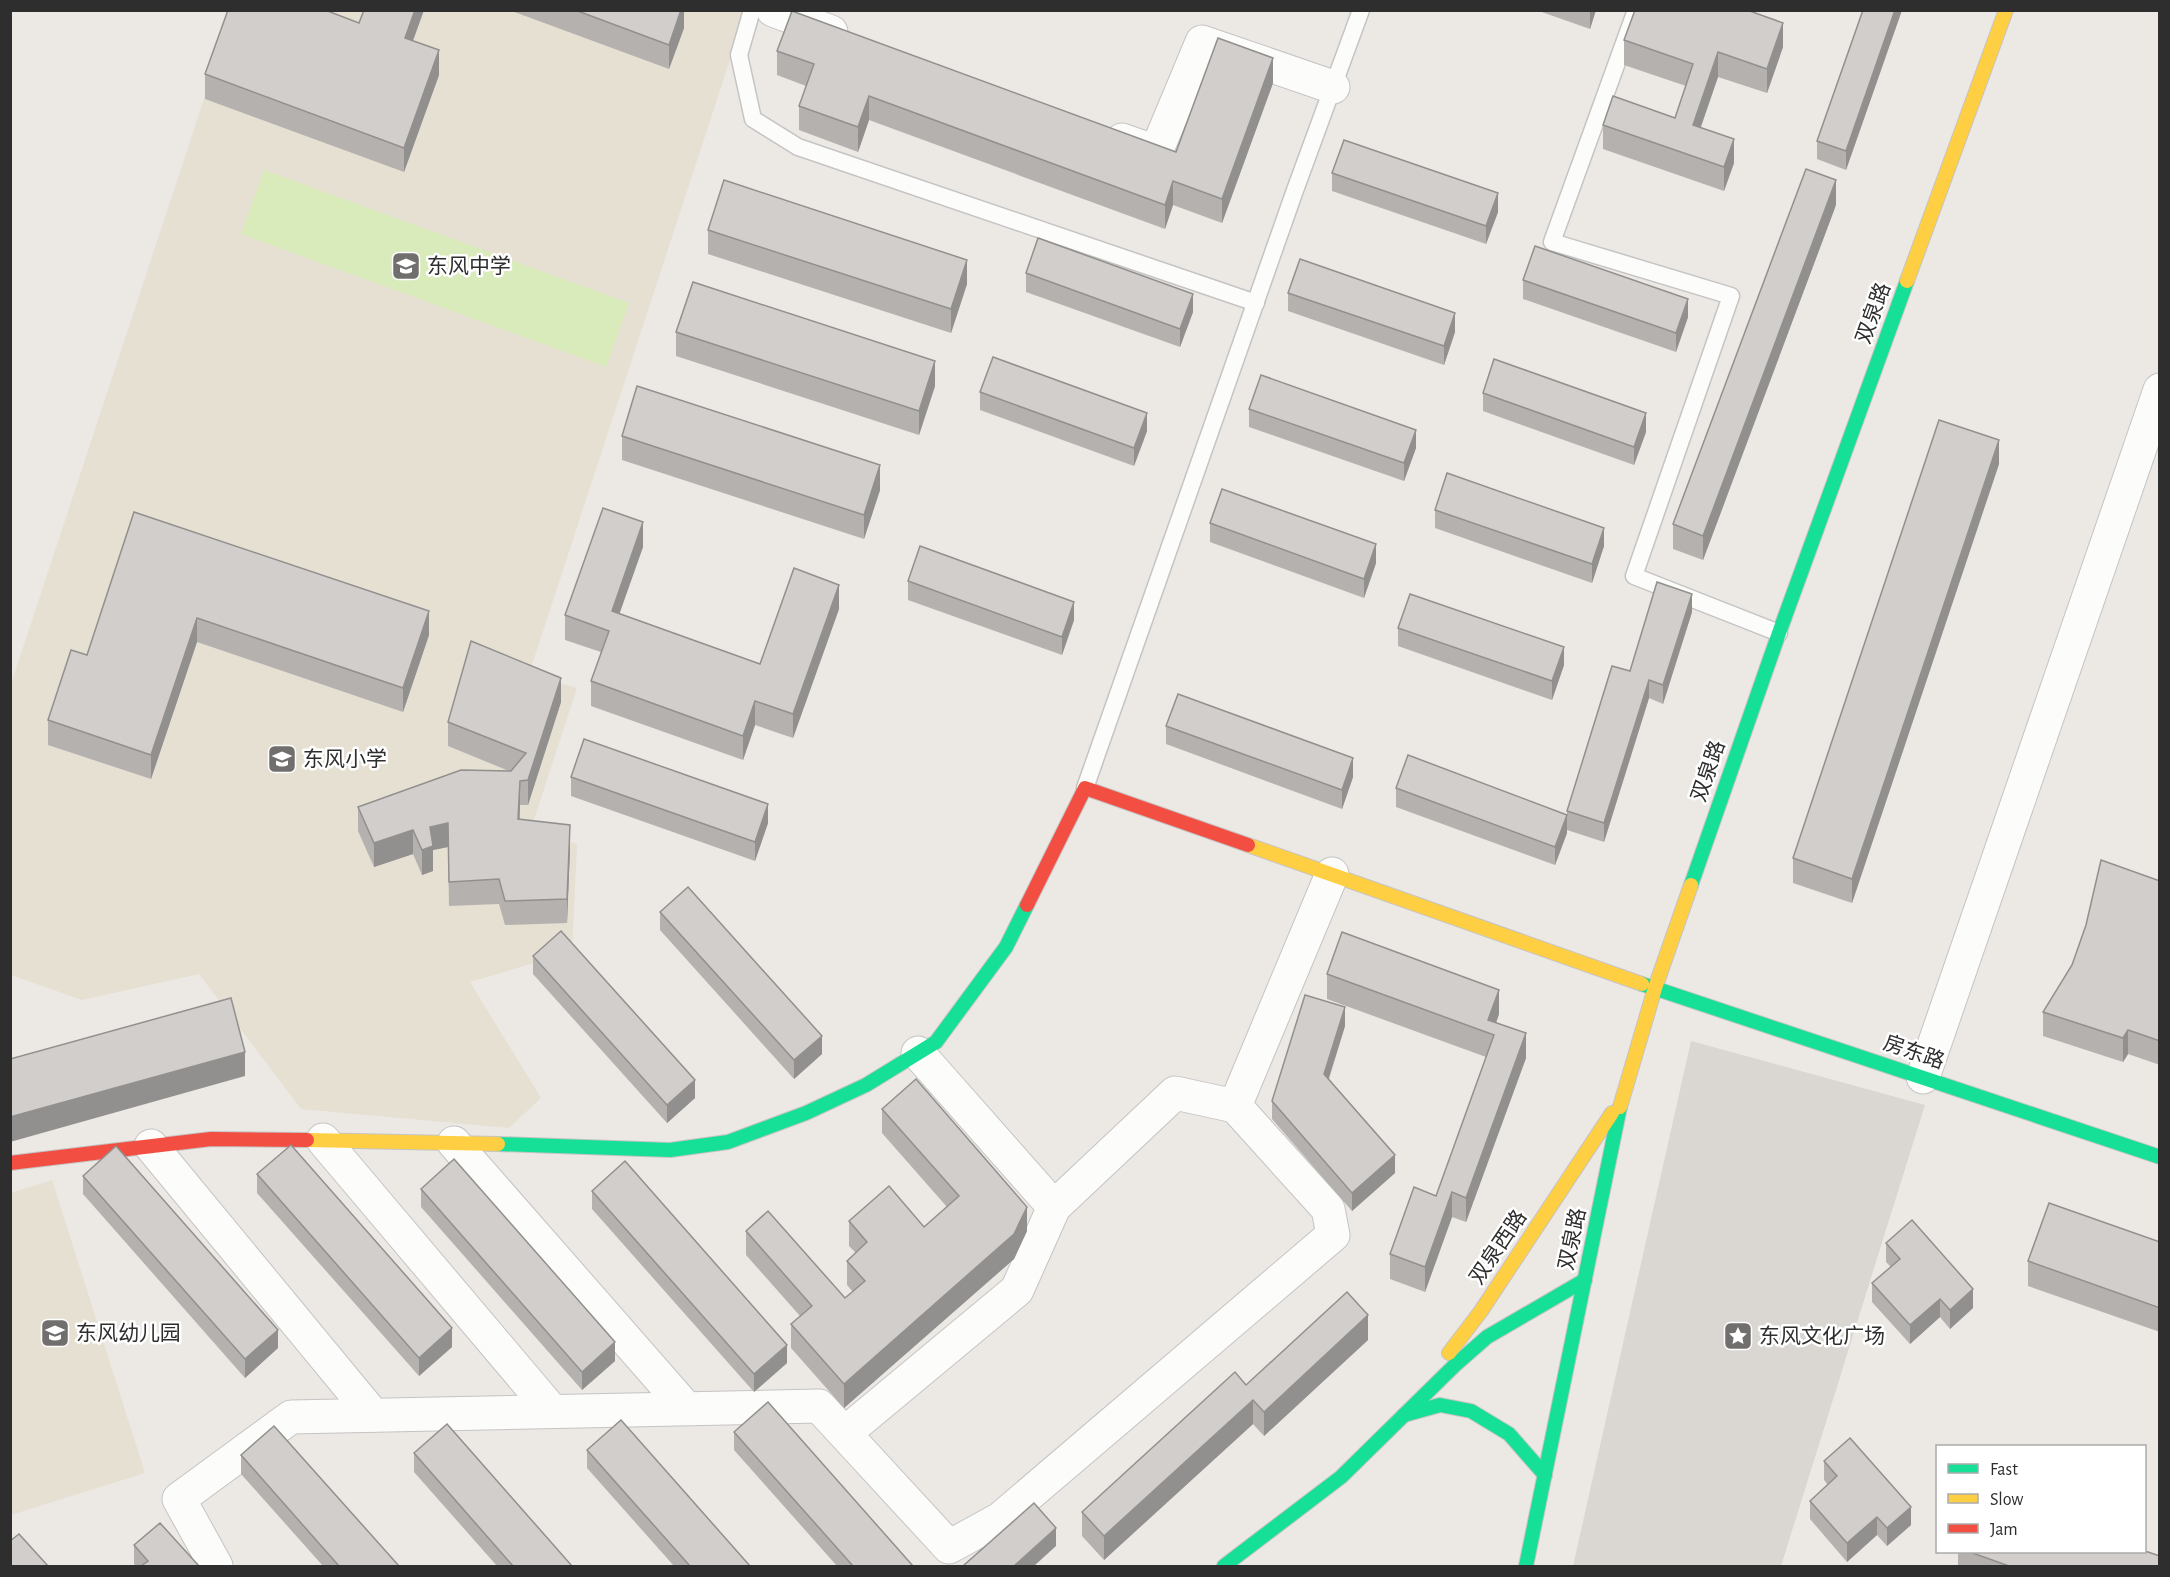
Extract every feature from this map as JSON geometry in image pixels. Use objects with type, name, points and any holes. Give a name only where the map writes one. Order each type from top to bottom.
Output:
[{"type":"street","points":[[773,10],[861,43]]},
{"type":"street","name":"双泉路","points":[[1526,1566],[1622,1098],[1655,988],[1779,633],[2006,10]]},
{"type":"street","points":[[1090,128],[1156,152],[1202,42],[1333,87]]},
{"type":"street","points":[[1923,1077],[2160,390]]},
{"type":"street","points":[[10,1163],[211,1139],[454,1143],[670,1150],[728,1142],[816,1109],[866,1085],[936,1042],[1006,946],[1085,788]]},
{"type":"street","name":"房东路","points":[[1085,788],[1655,988],[2160,1157]]},
{"type":"street","points":[[1235,1106],[1332,874]]},
{"type":"street","points":[[918,1053],[1054,1208]]},
{"type":"street","points":[[216,1566],[179,1499],[291,1417],[819,1406],[949,1546],[1000,1519],[1333,1234],[1328,1209],[1235,1106],[1175,1093],[1054,1208],[1017,1290],[845,1433]]},
{"type":"street","name":"双泉西路","points":[[1404,1415],[1480,1311],[1622,1098]]},
{"type":"street","points":[[323,1140],[552,1411]]},
{"type":"street","points":[[454,1143],[686,1408]]},
{"type":"street","points":[[151,1146],[372,1415]]},
{"type":"street","name":"双泉西路","points":[[1224,1566],[1341,1477],[1455,1365],[1487,1337],[1585,1280]]},
{"type":"street","points":[[1404,1415],[1440,1405],[1471,1411],[1509,1434],[1545,1475]]},
{"type":"lane","points":[[752,10],[739,55],[753,119],[798,147],[1256,303]]},
{"type":"lane","points":[[1085,788],[1361,10]]},
{"type":"lane","points":[[1636,10],[1552,242],[1731,296],[1634,576],[1779,633]]},
{"type":"shaded area","points":[[233,11],[746,11],[529,674],[577,688],[531,829],[577,844],[572,952],[470,982],[541,1098],[509,1128],[301,1109],[199,974],[82,1000],[11,975],[11,684]]},
{"type":"shaded area","name":"东风文化广场","points":[[1691,1041],[1925,1105],[1781,1566],[1573,1566]]},
{"type":"shaded area","name":"东风幼儿园","points":[[52,1180],[145,1473],[11,1515],[11,1193]]},
{"type":"green space","points":[[264,170],[629,303],[606,367],[241,234]]},
{"type":"building","points":[[228,10],[325,10],[359,23],[364,10],[415,10],[405,38],[439,50],[404,148],[205,74]]},
{"type":"building","points":[[575,10],[681,10],[669,45]]},
{"type":"building","points":[[1635,10],[1747,10],[1783,23],[1767,69],[1718,52],[1693,125],[1734,139],[1724,167],[1603,125],[1613,96],[1675,118],[1693,64],[1624,40]]},
{"type":"building","points":[[1863,10],[1895,10],[1846,151],[1817,141]]},
{"type":"building","points":[[792,11],[1176,152],[1218,38],[1273,58],[1222,199],[1173,181],[1165,205],[869,96],[858,127],[799,106],[814,64],[777,51]]},
{"type":"building","points":[[1344,140],[1498,193],[1486,226],[1332,173]]},
{"type":"building","points":[[1806,169],[1836,180],[1703,536],[1673,524]]},
{"type":"building","points":[[724,180],[967,260],[951,309],[708,230]]},
{"type":"building","points":[[1038,238],[1193,294],[1180,329],[1026,273]]},
{"type":"building","points":[[1535,246],[1688,299],[1676,333],[1523,280]]},
{"type":"building","points":[[1300,259],[1455,313],[1444,346],[1288,293]]},
{"type":"building","points":[[693,282],[935,361],[919,411],[676,332]]},
{"type":"building","points":[[993,357],[1147,413],[1134,448],[980,392]]},
{"type":"building","points":[[1494,359],[1646,413],[1634,447],[1483,393]]},
{"type":"building","points":[[1261,375],[1416,430],[1404,463],[1249,409]]},
{"type":"building","points":[[637,386],[880,465],[864,515],[622,436]]},
{"type":"building","points":[[1939,420],[1999,440],[1852,879],[1793,858]]},
{"type":"building","points":[[1447,473],[1604,528],[1592,564],[1435,510]]},
{"type":"building","points":[[1222,489],[1376,544],[1364,579],[1210,523]]},
{"type":"building","points":[[603,508],[643,522],[612,611],[760,664],[794,568],[839,585],[793,714],[755,701],[743,736],[591,681],[609,631],[565,615]]},
{"type":"building","points":[[134,512],[429,611],[403,688],[197,618],[151,755],[48,720],[71,650],[87,655]]},
{"type":"building","points":[[920,546],[1074,602],[1062,637],[908,581]]},
{"type":"building","points":[[1657,582],[1692,594],[1663,685],[1649,680],[1604,823],[1567,811],[1612,666],[1630,671]]},
{"type":"building","points":[[1410,594],[1564,647],[1552,681],[1398,628]]},
{"type":"building","points":[[471,641],[561,678],[528,780],[520,781],[518,819],[570,825],[567,899],[505,901],[499,879],[449,882],[448,823],[430,827],[433,846],[422,850],[413,830],[374,843],[358,807],[461,770],[511,771],[526,753],[448,722]]},
{"type":"building","points":[[1178,694],[1353,758],[1342,790],[1166,726]]},
{"type":"building","points":[[584,739],[768,804],[755,842],[571,777]]},
{"type":"building","points":[[1408,755],[1567,815],[1555,847],[1396,788]]},
{"type":"building","points":[[2101,860],[2160,881],[2160,1041],[2128,1030],[2123,1038],[2043,1012],[2072,965],[2086,925]]},
{"type":"building","points":[[688,887],[822,1036],[794,1060],[660,912]]},
{"type":"building","points":[[561,931],[695,1080],[667,1105],[533,956]]},
{"type":"building","points":[[1342,932],[1499,990],[1488,1020],[1526,1033],[1466,1198],[1452,1192],[1425,1267],[1390,1254],[1414,1187],[1436,1196],[1494,1035],[1327,974]]},
{"type":"building","points":[[1305,995],[1345,1007],[1324,1074],[1395,1155],[1352,1193],[1272,1101]]},
{"type":"building","points":[[231,998],[245,1052],[10,1117],[10,1059]]},
{"type":"building","points":[[916,1079],[1027,1207],[1014,1234],[844,1384],[791,1324],[812,1306],[746,1231],[768,1211],[845,1298],[865,1281],[847,1261],[867,1242],[849,1221],[889,1186],[924,1227],[959,1196],[882,1109]]},
{"type":"building","points":[[291,1145],[452,1328],[419,1358],[257,1174]]},
{"type":"building","points":[[116,1146],[278,1330],[245,1359],[83,1176]]},
{"type":"building","points":[[454,1159],[615,1342],[582,1372],[421,1189]]},
{"type":"building","points":[[625,1161],[787,1345],[754,1374],[592,1191]]},
{"type":"building","points":[[2049,1203],[2160,1242],[2160,1308],[2028,1261]]},
{"type":"building","points":[[1912,1220],[1973,1289],[1950,1310],[1940,1299],[1910,1325],[1872,1283],[1900,1259],[1886,1243]]},
{"type":"building","points":[[1347,1292],[1368,1315],[1264,1412],[1253,1400],[1104,1536],[1082,1512],[1235,1372],[1246,1385]]},
{"type":"building","points":[[768,1402],[913,1566],[853,1566],[734,1432]]},
{"type":"building","points":[[621,1420],[750,1566],[690,1566],[587,1450]]},
{"type":"building","points":[[447,1424],[572,1566],[513,1566],[414,1453]]},
{"type":"building","points":[[274,1426],[399,1566],[339,1566],[241,1455]]},
{"type":"building","points":[[1850,1438],[1911,1507],[1887,1528],[1877,1517],[1847,1543],[1810,1501],[1837,1476],[1824,1461]]},
{"type":"building","points":[[1034,1503],[1056,1528],[1014,1566],[963,1566]]},
{"type":"building","points":[[160,1523],[199,1566],[141,1566],[148,1561],[134,1545]]},
{"type":"building","points":[[19,1534],[48,1566],[10,1566],[10,1541]]},
{"type":"building","points":[[2146,1551],[2160,1556],[2160,1566],[2009,1566],[1973,1553]]},
{"type":"traffic: fast","points":[[1691,885],[1779,633],[1907,281]]},
{"type":"traffic: fast","points":[[498,1144],[670,1150],[728,1142],[806,1113],[866,1085],[936,1042],[1006,947],[1027,905]]},
{"type":"traffic: fast","points":[[1642,984],[2160,1157]]},
{"type":"traffic: fast","points":[[1526,1566],[1620,1107]]},
{"type":"traffic: fast","points":[[1224,1566],[1341,1477],[1455,1365],[1487,1337],[1585,1280]]},
{"type":"traffic: fast","points":[[1404,1415],[1440,1405],[1471,1411],[1509,1434],[1545,1475]]},
{"type":"traffic: slow","points":[[1907,281],[2006,10]]},
{"type":"traffic: slow","points":[[1248,845],[1642,984]]},
{"type":"traffic: slow","points":[[1620,1107],[1655,988],[1691,885]]},
{"type":"traffic: slow","points":[[1449,1353],[1481,1311],[1612,1113]]},
{"type":"traffic: slow","points":[[307,1140],[498,1144]]},
{"type":"traffic: jam","points":[[1027,905],[1085,788],[1248,845]]},
{"type":"traffic: jam","points":[[10,1163],[211,1139],[307,1140]]},
{"type":"place","name":"东风中学","points":[[406,266]]},
{"type":"place","name":"东风小学","points":[[282,759]]},
{"type":"place","name":"东风幼儿园","points":[[55,1333]]},
{"type":"place","name":"东风文化广场","points":[[1738,1336]]}]
